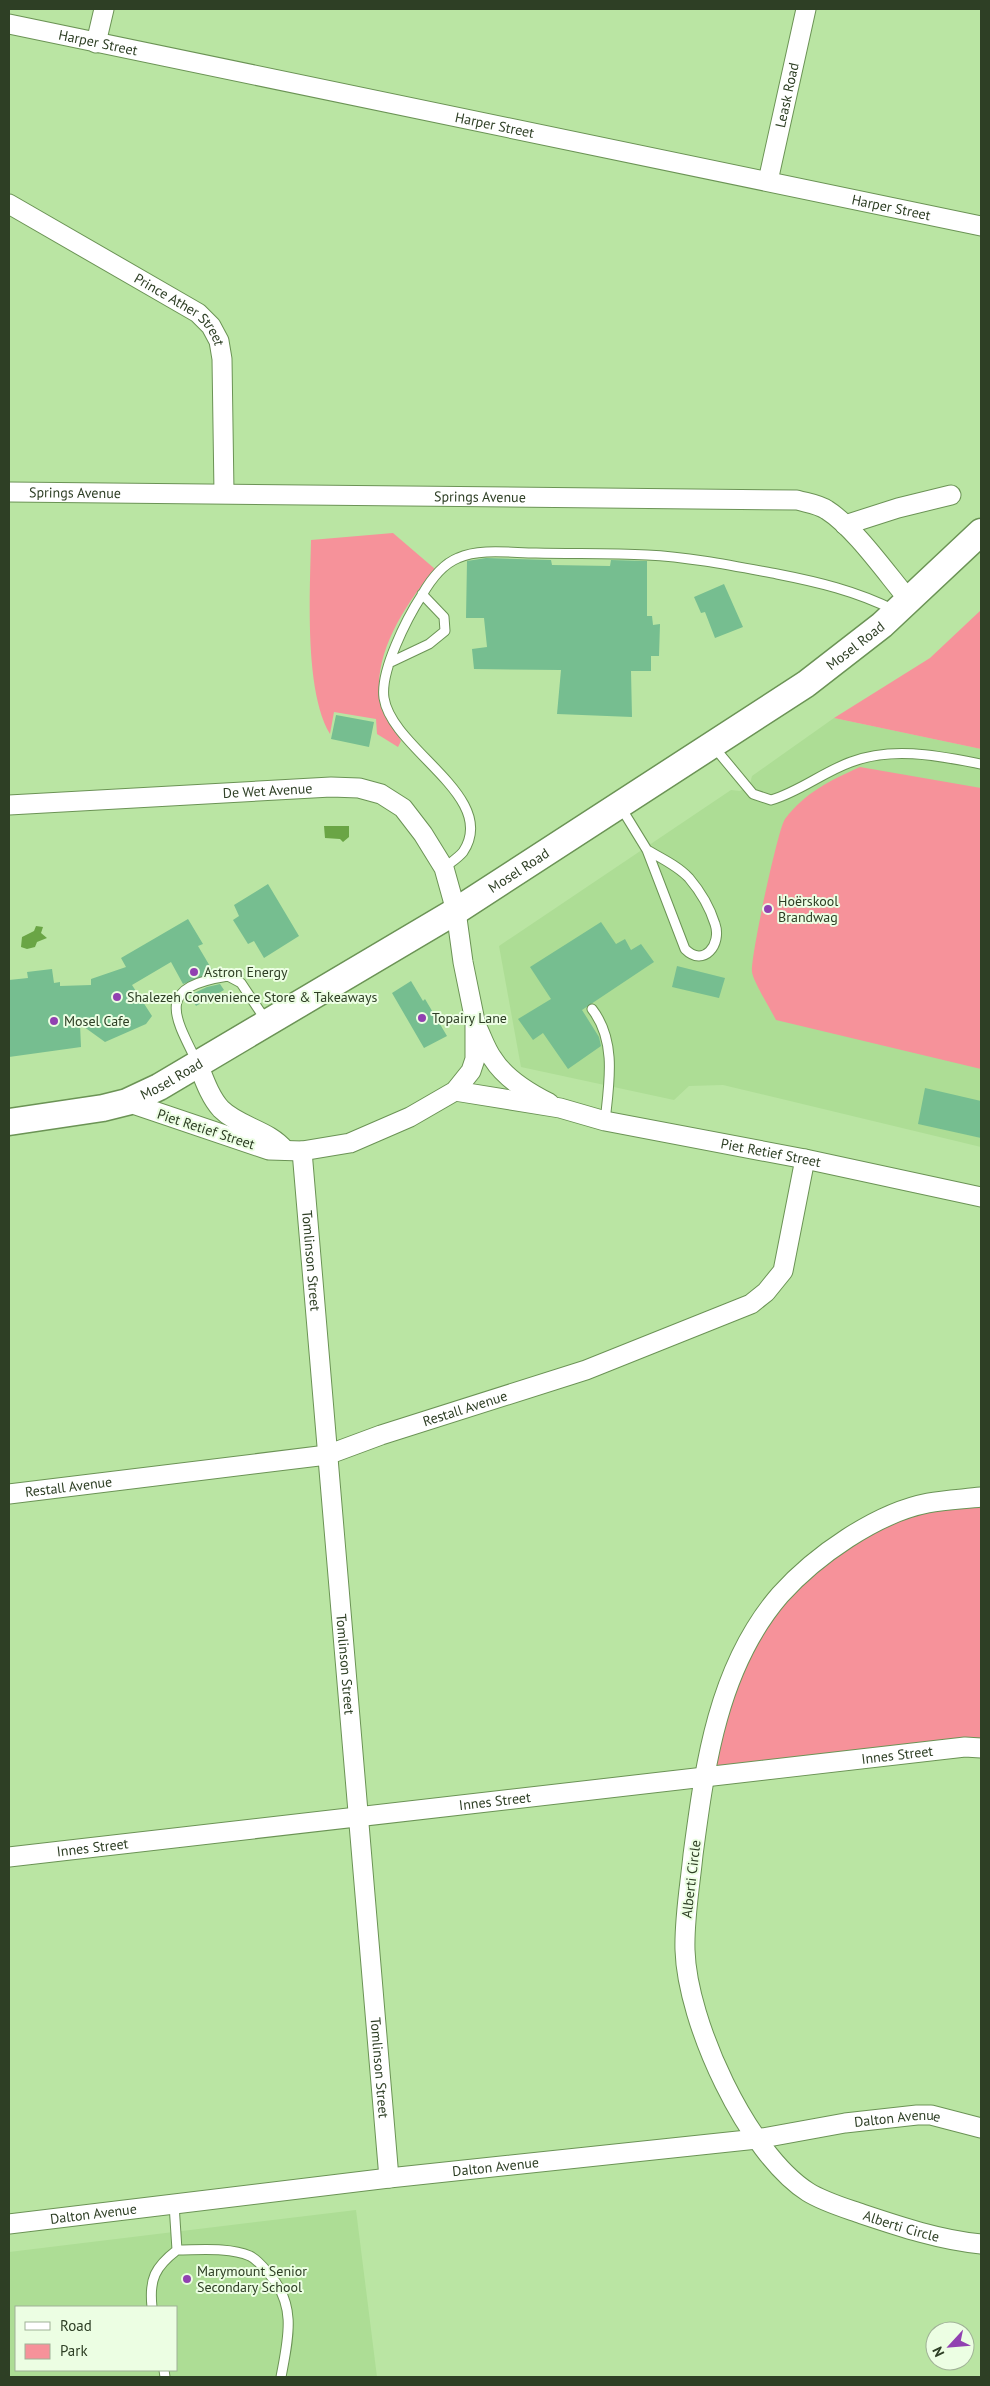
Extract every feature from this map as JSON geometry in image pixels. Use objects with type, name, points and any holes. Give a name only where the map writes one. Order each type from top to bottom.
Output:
[{"type":"street","points":[[96,43],[104,9]]},
{"type":"street","name":"Leask Road","points":[[768,182],[806,9]]},
{"type":"street","name":"Harper Street","points":[[9,24],[981,226]]},
{"type":"street","name":"Prince Ather Street","points":[[9,204],[183,303],[198,313],[211,326],[219,341],[222,359],[224,493]]},
{"type":"street","name":"Springs Avenue","points":[[9,492],[797,500],[814,504],[827,510],[846,525],[903,606]]},
{"type":"street","points":[[846,525],[898,508],[951,495]]},
{"type":"street","name":"Mosel Road","points":[[9,1122],[88,1111],[127,1102],[159,1087],[456,911],[806,684],[846,654],[903,606],[981,532]]},
{"type":"street","name":"De Wet Avenue","points":[[9,805],[331,787],[359,788],[381,794],[403,808],[423,834],[444,868],[456,911]]},
{"type":"street","name":"Piet Retief Street","points":[[127,1102],[269,1150],[294,1150],[350,1143],[410,1117],[455,1091],[471,1072],[475,1058],[475,1021],[463,962],[456,911]]},
{"type":"street","name":"Piet Retief Street","points":[[475,1021],[492,1058],[503,1071],[521,1086],[560,1108]]},
{"type":"street","name":"Piet Retief Street","points":[[198,1064],[214,1101],[222,1110],[294,1150]]},
{"type":"street","name":"Piet Retief Street","points":[[455,1091],[560,1108],[605,1121],[805,1159],[981,1196]]},
{"type":"street","name":"Tomlinson Street","points":[[294,1150],[327,1455],[389,2178]]},
{"type":"street","name":"Restall Avenue","points":[[9,1494],[327,1455],[381,1435],[586,1370],[751,1304],[766,1292],[783,1271],[805,1159]]},
{"type":"street","name":"Alberti Circle","points":[[981,1497],[926,1504],[856,1532],[816,1560],[780,1596],[743,1654],[721,1701],[703,1779],[685,1925],[684,1952],[698,2018],[716,2066],[757,2139],[783,2171],[808,2193],[842,2207],[903,2228],[957,2241],[981,2244]]},
{"type":"street","name":"Innes Street","points":[[9,1857],[703,1779],[965,1747],[981,1748]]},
{"type":"street","name":"Dalton Avenue","points":[[9,2224],[389,2178],[757,2139],[845,2123],[917,2115],[931,2115],[981,2128]]},
{"type":"lane","points":[[444,868],[463,851],[470,831],[468,812],[463,802],[437,770],[404,738],[394,724],[384,696],[385,675],[406,622],[422,594],[449,563],[469,554],[648,555],[741,567],[825,584],[903,606]]},
{"type":"lane","points":[[391,662],[429,644],[444,631],[444,617],[422,594]]},
{"type":"lane","points":[[713,745],[753,794],[771,800],[851,762],[870,757],[904,753],[937,756],[981,764]]},
{"type":"lane","points":[[620,806],[647,850],[685,949],[694,956],[708,954],[713,948],[717,935],[716,925],[705,901],[688,876],[647,850]]},
{"type":"lane","points":[[198,1064],[181,1031],[176,1010],[176,1000],[182,992],[198,983],[228,976],[241,983],[268,1024]]},
{"type":"lane","points":[[592,1009],[603,1028],[610,1064],[605,1121]]},
{"type":"lane","points":[[174,2204],[177,2250]]},
{"type":"lane","points":[[152,2306],[150,2294],[157,2267],[177,2250],[229,2251],[252,2257],[279,2285],[287,2304],[289,2315],[287,2346],[281,2377]]},
{"type":"shaded area","name":"Hoërskool Brandwag","points":[[834,718],[981,749],[981,1147],[723,1085],[689,1086],[674,1100],[521,1067],[499,946],[731,790],[740,791],[750,784],[752,776]]},
{"type":"shaded area","points":[[324,826],[349,826],[349,837],[343,842],[340,839],[325,838]]},
{"type":"shaded area","points":[[36,926],[43,927],[41,933],[47,938],[37,942],[35,947],[27,949],[21,947],[22,937],[34,931]]},
{"type":"shaded area","name":"Marymount Senior Secondary School","points":[[356,2210],[377,2377],[9,2377],[9,2252]]},
{"type":"green space","points":[[393,533],[435,569],[402,614],[386,650],[381,668],[379,686],[382,709],[401,741],[398,747],[377,734],[376,719],[334,712],[330,734],[316,693],[310,640],[311,540]]},
{"type":"green space","points":[[981,610],[981,749],[834,718],[930,658]]},
{"type":"green space","points":[[860,767],[981,788],[981,1069],[776,1020],[753,976],[753,962],[760,920],[771,868],[785,819],[810,794],[838,777]]},
{"type":"green space","points":[[981,1495],[981,1744],[707,1774],[733,1687],[783,1597],[848,1528]]},
{"type":"building","points":[[486,558],[551,560],[552,565],[610,566],[611,560],[647,561],[647,616],[652,616],[653,625],[660,624],[659,656],[651,656],[651,671],[631,671],[632,717],[557,714],[561,670],[474,669],[472,649],[487,647],[484,618],[466,618],[467,561]]},
{"type":"building","points":[[724,584],[743,627],[715,638],[705,612],[701,613],[694,597]]},
{"type":"building","points":[[336,715],[374,722],[369,747],[331,739]]},
{"type":"building","points":[[268,884],[299,936],[264,958],[254,941],[248,944],[233,920],[239,916],[234,905]]},
{"type":"building","points":[[188,919],[203,944],[198,946],[214,973],[183,984],[171,962],[132,985],[152,1016],[146,1024],[105,1042],[80,1024],[81,1047],[9,1057],[9,980],[28,978],[27,972],[52,969],[54,983],[60,982],[60,986],[91,985],[91,979],[126,967],[121,958]]},
{"type":"building","points":[[601,922],[616,944],[625,939],[631,950],[641,944],[654,962],[582,1010],[599,1037],[601,1046],[568,1069],[543,1033],[533,1040],[518,1019],[551,999],[530,967]]},
{"type":"building","points":[[677,966],[725,978],[719,998],[672,987]]},
{"type":"building","name":"Topairy Lane","points":[[411,981],[423,1001],[425,999],[447,1036],[424,1048],[392,993]]},
{"type":"building","points":[[220,984],[224,990],[196,1006],[190,995],[207,987]]},
{"type":"building","points":[[925,1088],[981,1101],[981,1138],[918,1124]]},
{"type":"place","name":"Hoërskool Brandwag","points":[[768,909]]},
{"type":"place","name":"Astron Energy","points":[[194,972]]},
{"type":"place","name":"Shalezeh Convenience Store & Takeaways","points":[[117,997]]},
{"type":"place","name":"Topairy Lane","points":[[422,1018]]},
{"type":"place","name":"Mosel Cafe","points":[[54,1021]]},
{"type":"place","name":"Marymount Senior Secondary School","points":[[187,2279]]}]
